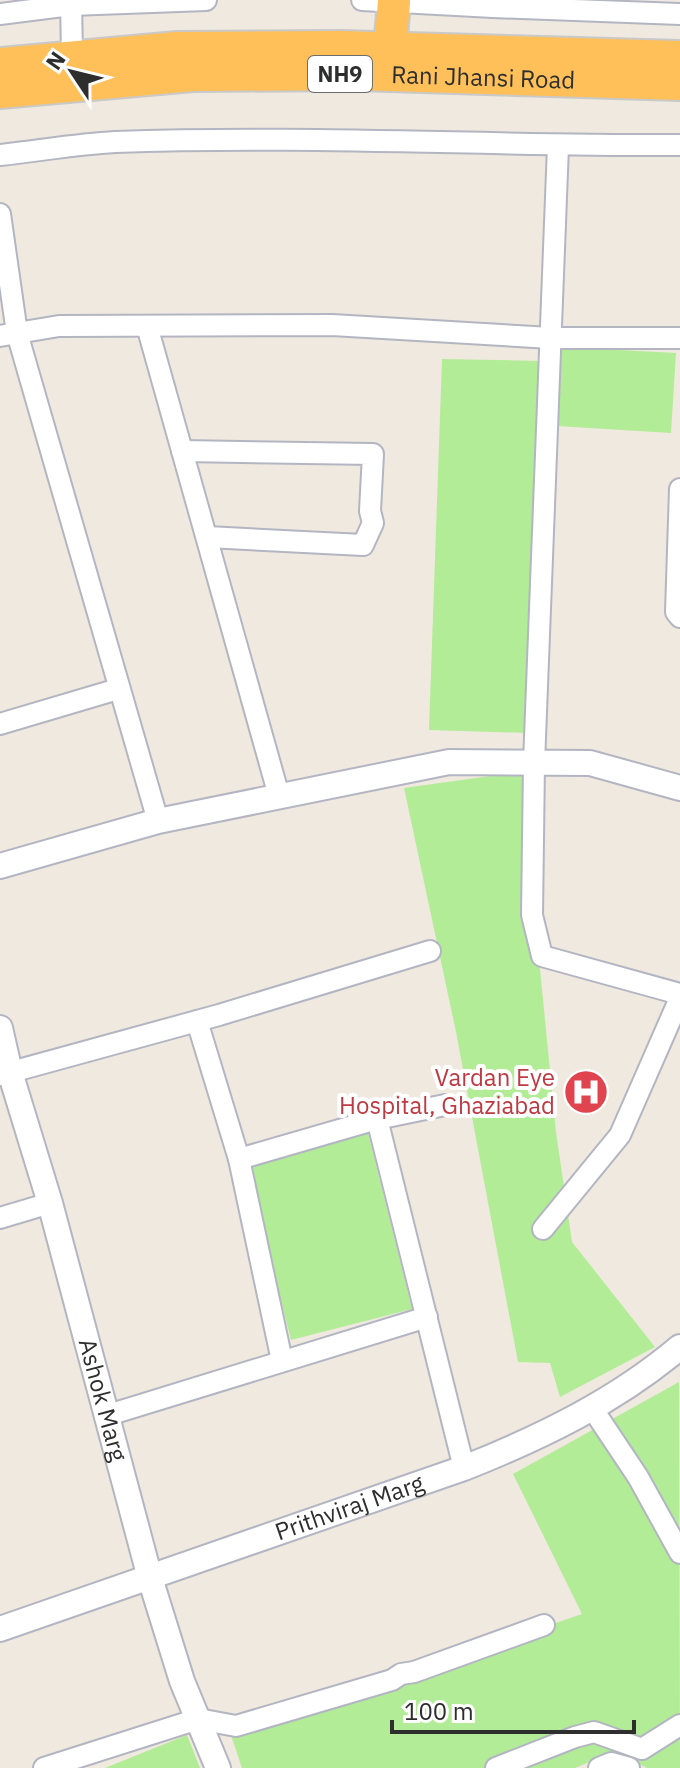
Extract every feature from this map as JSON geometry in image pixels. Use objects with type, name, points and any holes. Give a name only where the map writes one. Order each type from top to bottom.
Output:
[{"type":"highway","points":[[390,48],[394,2]]},
{"type":"highway","name":"Rani Jhansi Road","points":[[0,64],[177,48],[390,48],[506,65]]},
{"type":"highway","name":"Rani Jhansi Road","points":[[564,67],[680,57]]},
{"type":"highway","name":"Rani Jhansi Road","points":[[0,92],[193,75],[357,74],[506,65],[564,67],[680,84]]},
{"type":"street","points":[[0,14],[71,3],[206,0]]},
{"type":"street","points":[[362,0],[492,3],[680,14]]},
{"type":"street","points":[[71,3],[72,56]]},
{"type":"street","points":[[0,155],[111,142],[330,138],[558,146],[680,145]]},
{"type":"street","points":[[543,1229],[620,1135],[680,996],[542,956],[532,915],[534,763],[558,146]]},
{"type":"street","points":[[0,214],[9,334],[158,821]]},
{"type":"street","points":[[9,334],[59,326],[332,325],[551,338],[680,338]]},
{"type":"street","points":[[147,326],[279,796]]},
{"type":"street","points":[[182,451],[373,454],[370,511],[373,523],[363,545],[207,537]]},
{"type":"street","points":[[680,489],[676,612],[680,617]]},
{"type":"street","points":[[0,724],[118,689]]},
{"type":"street","points":[[0,866],[158,821],[449,762],[590,763],[680,788]]},
{"type":"street","points":[[5,1074],[197,1021],[430,951]]},
{"type":"street","points":[[197,1021],[239,1159],[282,1361]]},
{"type":"street","name":"Ashok Marg","points":[[0,1028],[5,1074],[50,1203],[150,1578],[182,1681],[218,1768]]},
{"type":"street","points":[[239,1159],[377,1119],[445,1105]]},
{"type":"street","points":[[377,1119],[464,1468]]},
{"type":"street","points":[[0,1218],[50,1203]]},
{"type":"street","points":[[105,1416],[427,1317]]},
{"type":"street","name":"Prithviraj Marg","points":[[0,1629],[464,1468],[533,1440],[592,1408],[658,1366],[680,1347]]},
{"type":"street","points":[[592,1408],[638,1477],[680,1553]]},
{"type":"street","points":[[44,1768],[198,1719],[236,1726],[392,1680],[401,1674],[544,1625]]},
{"type":"street","points":[[496,1768],[594,1732],[642,1749],[680,1725]]},
{"type":"street","points":[[599,1768],[611,1763],[629,1768]]},
{"type":"green space","points":[[562,347],[676,353],[671,433],[557,426]]},
{"type":"green space","points":[[442,359],[541,361],[529,733],[429,730]]},
{"type":"green space","points":[[527,771],[540,969],[556,1132],[572,1242],[655,1347],[560,1397],[550,1363],[518,1362],[456,1032],[404,788]]},
{"type":"green space","points":[[368,1133],[412,1309],[291,1340],[247,1164]]},
{"type":"green space","points":[[679,1382],[680,1768],[647,1768],[630,1759],[599,1758],[575,1768],[242,1768],[231,1735],[582,1614],[513,1474]]},
{"type":"green space","points":[[187,1735],[200,1768],[105,1768]]},
{"type":"place","name":"Vardan Eye Hospital, Ghaziabad","points":[[586,1092]]}]
